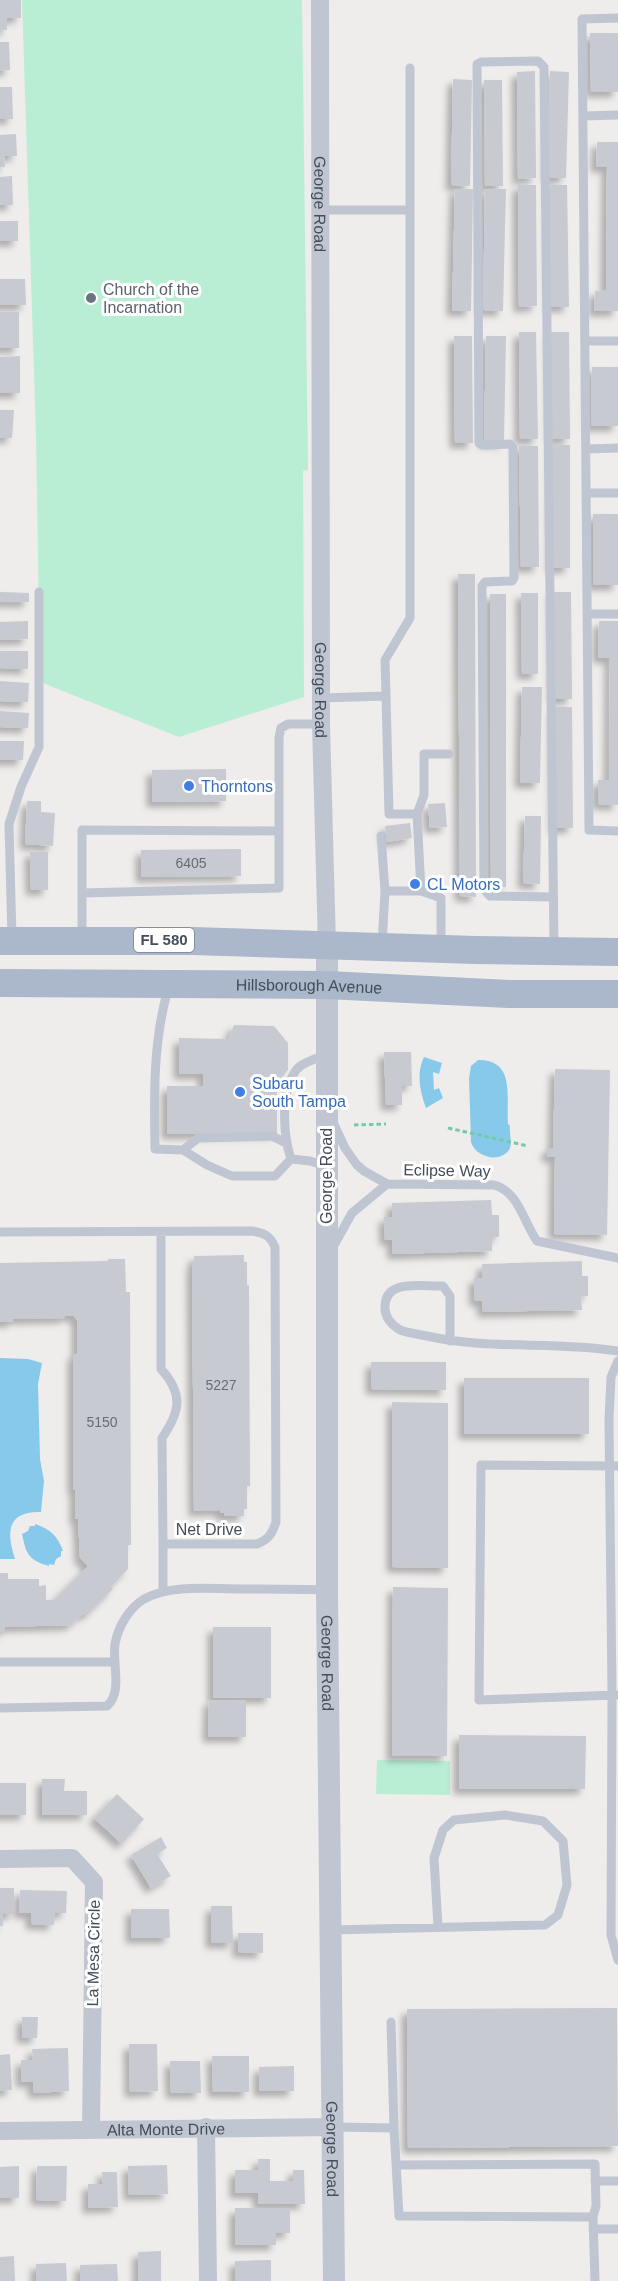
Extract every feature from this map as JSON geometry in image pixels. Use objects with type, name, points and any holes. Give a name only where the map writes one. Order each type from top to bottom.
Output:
[{"type":"main road","name":"FL 580","points":[[6,941],[193,940],[382,948],[618,952]]},
{"type":"main road","name":"Hillsborough Avenue","points":[[0,983],[327,985],[509,994],[618,994]]},
{"type":"street","name":"George Road","points":[[320,0],[321,724],[327,946],[327,1590],[334,2281]]},
{"type":"street","name":"La Mesa Circle","points":[[0,1859],[72,1858],[94,1882],[91,2129]]},
{"type":"street","points":[[206,2127],[208,2281]]},
{"type":"street","name":"Alta Monte Drive","points":[[0,2131],[334,2127]]},
{"type":"lane","points":[[618,18],[582,19],[589,830],[618,831]]},
{"type":"lane","points":[[553,897],[490,896],[484,889],[482,586],[485,582],[512,581],[514,578],[513,448],[510,444],[482,445],[479,442],[477,64],[481,62],[538,61],[544,67],[554,952]]},
{"type":"lane","points":[[410,68],[410,618],[385,660],[389,814],[417,814]]},
{"type":"lane","points":[[583,116],[618,115]]},
{"type":"lane","points":[[321,210],[409,210]]},
{"type":"lane","points":[[585,341],[618,341]]},
{"type":"lane","points":[[586,449],[618,448]]},
{"type":"lane","points":[[586,494],[618,493]]},
{"type":"lane","points":[[6,941],[9,824],[21,787],[39,747],[39,592]]},
{"type":"lane","points":[[587,614],[618,614]]},
{"type":"lane","points":[[321,698],[386,696]]},
{"type":"lane","points":[[82,893],[279,888],[279,737],[281,728],[288,724],[321,724]]},
{"type":"lane","points":[[421,891],[417,814],[424,795],[424,754],[449,754]]},
{"type":"lane","points":[[82,940],[82,830],[279,831]]},
{"type":"lane","points":[[381,836],[384,891],[382,948]]},
{"type":"lane","points":[[384,891],[421,891],[441,898],[441,949]]},
{"type":"lane","points":[[169,983],[161,1014],[154,1071],[154,1149],[183,1150],[207,1165],[232,1176],[275,1176],[291,1159]]},
{"type":"lane","points":[[291,1159],[285,1143],[286,1087],[298,1067],[326,1055]]},
{"type":"lane","points":[[326,1109],[345,1148],[357,1165],[387,1184],[352,1213],[326,1258]]},
{"type":"lane","points":[[183,1150],[198,1138],[272,1136],[285,1143]]},
{"type":"lane","points":[[291,1159],[326,1166]]},
{"type":"lane","name":"Eclipse Way","points":[[387,1184],[494,1185],[504,1188],[512,1195],[537,1241],[618,1258]]},
{"type":"lane","name":"Net Drive","points":[[0,1232],[161,1232],[264,1233],[271,1238],[275,1247],[276,1522],[267,1540],[257,1544],[163,1544],[162,1438],[171,1426],[177,1409],[177,1394],[170,1379],[161,1369],[161,1232]]},
{"type":"lane","points":[[450,1341],[450,1296],[443,1286],[398,1287],[390,1292],[385,1300],[385,1313],[391,1323],[401,1330],[450,1341],[585,1346],[618,1351]]},
{"type":"lane","points":[[618,1361],[611,1377],[615,1523],[615,1940],[618,1960]]},
{"type":"lane","points":[[614,1466],[481,1465],[479,1700],[615,1695]]},
{"type":"lane","points":[[163,1544],[163,1592]]},
{"type":"lane","points":[[0,1708],[107,1706],[112,1702],[115,1694],[115,1645],[120,1629],[128,1614],[142,1600],[163,1592],[203,1589],[327,1590]]},
{"type":"lane","points":[[0,1662],[115,1662]]},
{"type":"lane","points":[[331,1930],[545,1925],[558,1915],[567,1885],[563,1841],[543,1821],[504,1815],[454,1820],[443,1830],[434,1858],[438,1927]]},
{"type":"lane","points":[[391,2022],[399,2216],[593,2217]]},
{"type":"lane","points":[[334,2127],[394,2128]]},
{"type":"lane","points":[[396,2165],[595,2164],[596,2206],[593,2217],[595,2281]]},
{"type":"lane","points":[[595,2181],[618,2181]]},
{"type":"lane","points":[[593,2229],[618,2229]]},
{"type":"path","points":[[354,1125],[386,1124]]},
{"type":"path","points":[[448,1128],[528,1146]]},
{"type":"green space","points":[[22,0],[302,0],[308,470],[303,471],[304,697],[179,737],[40,682],[36,434]]},
{"type":"green space","points":[[377,1760],[450,1761],[450,1795],[376,1794]]},
{"type":"water","points":[[424,1057],[442,1063],[439,1074],[433,1072],[434,1090],[439,1088],[443,1098],[426,1108],[420,1082],[420,1069]]},
{"type":"water","points":[[478,1060],[490,1061],[504,1073],[508,1092],[508,1124],[511,1145],[505,1154],[500,1156],[483,1155],[471,1142],[469,1078],[471,1066]]},
{"type":"water","points":[[0,1358],[28,1359],[42,1363],[38,1384],[40,1459],[44,1481],[41,1512],[21,1515],[15,1519],[10,1532],[10,1540],[15,1559],[0,1559]]},
{"type":"water","points":[[35,1524],[45,1528],[59,1541],[63,1551],[54,1565],[49,1564],[49,1566],[36,1561],[26,1550],[22,1534]]},
{"type":"building","points":[[0,0],[21,0],[21,18],[7,18],[7,30],[0,30]]},
{"type":"building","points":[[590,33],[618,33],[618,92],[591,92]]},
{"type":"building","points":[[0,42],[9,42],[10,70],[0,71]]},
{"type":"building","points":[[535,71],[536,178],[518,179],[517,72]]},
{"type":"building","points":[[550,71],[569,72],[566,178],[548,178]]},
{"type":"building","points":[[453,79],[472,80],[470,186],[451,185]]},
{"type":"building","points":[[484,80],[502,80],[503,186],[485,186]]},
{"type":"building","points":[[0,87],[12,87],[13,119],[0,119]]},
{"type":"building","points":[[16,134],[17,156],[4,156],[5,167],[0,167],[0,135]]},
{"type":"building","points":[[597,142],[618,142],[618,311],[594,311],[595,291],[606,290],[607,167],[596,167]]},
{"type":"building","points":[[12,176],[13,205],[0,205],[0,177]]},
{"type":"building","points":[[518,185],[536,185],[537,306],[519,307]]},
{"type":"building","points":[[550,185],[567,185],[569,307],[551,307]]},
{"type":"building","points":[[455,189],[473,189],[471,311],[452,311]]},
{"type":"building","points":[[485,189],[506,189],[503,311],[483,310]]},
{"type":"building","points":[[0,221],[18,221],[18,241],[0,241]]},
{"type":"building","points":[[0,279],[25,279],[26,305],[0,305]]},
{"type":"building","points":[[0,312],[19,312],[19,348],[0,348]]},
{"type":"building","points":[[519,332],[536,332],[538,439],[520,439]]},
{"type":"building","points":[[551,332],[569,332],[570,439],[552,439]]},
{"type":"building","points":[[454,336],[472,336],[473,443],[455,443]]},
{"type":"building","points":[[486,336],[506,336],[504,443],[484,442]]},
{"type":"building","points":[[20,356],[20,393],[0,393],[0,357]]},
{"type":"building","points":[[592,367],[618,367],[618,426],[591,426]]},
{"type":"building","points":[[0,410],[14,410],[12,438],[0,438]]},
{"type":"building","points":[[553,445],[570,445],[570,568],[552,568]]},
{"type":"building","points":[[519,446],[538,446],[539,567],[521,567]]},
{"type":"building","points":[[593,514],[618,514],[618,585],[593,585]]},
{"type":"building","points":[[458,574],[475,574],[476,897],[460,896]]},
{"type":"building","points":[[0,592],[29,593],[29,602],[0,602]]},
{"type":"building","points":[[553,592],[571,592],[572,699],[554,699]]},
{"type":"building","points":[[521,593],[538,593],[538,674],[522,674]]},
{"type":"building","points":[[490,594],[506,594],[506,887],[491,887]]},
{"type":"building","points":[[28,621],[28,639],[0,640],[0,622]]},
{"type":"building","points":[[599,621],[618,621],[618,805],[598,804],[598,780],[609,780],[610,658],[598,658]]},
{"type":"building","points":[[0,651],[28,651],[28,669],[0,668]]},
{"type":"building","points":[[0,681],[29,683],[28,702],[0,701]]},
{"type":"building","points":[[522,687],[542,687],[540,783],[520,783]]},
{"type":"building","points":[[554,707],[572,707],[573,828],[555,828]]},
{"type":"building","points":[[0,711],[29,713],[28,728],[0,727]]},
{"type":"building","points":[[0,741],[24,741],[23,760],[0,760]]},
{"type":"building","name":"Thorntons","points":[[226,769],[226,801],[152,802],[152,770]]},
{"type":"building","points":[[27,801],[41,801],[41,812],[55,813],[53,846],[25,844]]},
{"type":"building","points":[[445,803],[447,827],[430,828],[428,804]]},
{"type":"building","points":[[525,816],[541,816],[540,884],[523,883]]},
{"type":"building","points":[[410,823],[412,838],[387,842],[385,826]]},
{"type":"building","points":[[241,849],[241,876],[141,877],[141,850]]},
{"type":"building","points":[[30,852],[48,852],[48,890],[31,890]]},
{"type":"building","points":[[234,1025],[274,1026],[288,1043],[288,1070],[277,1083],[277,1133],[167,1134],[167,1086],[203,1086],[203,1074],[179,1074],[179,1038],[228,1039]]},
{"type":"building","points":[[384,1052],[411,1052],[412,1086],[402,1086],[402,1105],[386,1105]]},
{"type":"building","points":[[555,1069],[610,1070],[607,1235],[554,1234],[555,1157],[547,1157],[547,1148],[553,1148]]},
{"type":"building","points":[[491,1200],[492,1215],[499,1215],[499,1237],[492,1237],[492,1251],[393,1254],[392,1240],[385,1240],[384,1217],[392,1217],[392,1203]]},
{"type":"building","points":[[244,1255],[244,1262],[247,1262],[247,1285],[249,1285],[250,1486],[247,1486],[247,1509],[244,1509],[244,1516],[224,1516],[220,1510],[194,1511],[192,1265],[194,1256]]},
{"type":"building","points":[[125,1259],[126,1292],[130,1292],[131,1545],[128,1545],[128,1569],[111,1587],[113,1589],[86,1616],[84,1613],[71,1625],[5,1627],[5,1632],[0,1632],[0,1573],[8,1573],[8,1579],[39,1579],[39,1586],[46,1585],[46,1600],[54,1600],[88,1566],[80,1558],[78,1519],[75,1519],[75,1489],[73,1490],[73,1354],[77,1354],[77,1320],[74,1316],[65,1316],[65,1318],[13,1319],[13,1322],[0,1322],[0,1263],[107,1261]]},
{"type":"building","points":[[582,1261],[582,1276],[588,1276],[588,1296],[581,1296],[582,1310],[483,1312],[482,1301],[475,1301],[474,1278],[482,1278],[482,1264]]},
{"type":"building","points":[[371,1362],[446,1362],[446,1390],[371,1389]]},
{"type":"building","points":[[464,1378],[589,1378],[589,1434],[464,1434]]},
{"type":"building","points":[[392,1402],[448,1403],[448,1568],[392,1567]]},
{"type":"building","points":[[393,1587],[448,1588],[447,1756],[392,1756]]},
{"type":"building","points":[[213,1627],[271,1627],[271,1698],[213,1698]]},
{"type":"building","points":[[209,1700],[246,1700],[246,1737],[208,1737]]},
{"type":"building","points":[[459,1735],[586,1736],[585,1789],[459,1789]]},
{"type":"building","points":[[42,1779],[65,1779],[64,1791],[87,1791],[87,1815],[42,1815]]},
{"type":"building","points":[[0,1783],[26,1783],[26,1815],[0,1815]]},
{"type":"building","points":[[117,1794],[144,1819],[122,1844],[94,1818]]},
{"type":"building","points":[[161,1837],[167,1848],[157,1854],[171,1876],[151,1888],[131,1855]]},
{"type":"building","points":[[0,1888],[14,1888],[14,1914],[3,1914],[3,1926],[0,1926]]},
{"type":"building","points":[[20,1890],[67,1891],[66,1913],[55,1913],[54,1925],[31,1924],[31,1913],[19,1913]]},
{"type":"building","points":[[211,1906],[232,1906],[233,1943],[211,1943]]},
{"type":"building","points":[[131,1909],[169,1909],[170,1938],[131,1938]]},
{"type":"building","points":[[238,1933],[263,1933],[263,1953],[238,1952]]},
{"type":"building","points":[[617,2008],[618,2146],[408,2148],[407,2009]]},
{"type":"building","points":[[22,2017],[38,2017],[37,2038],[22,2038]]},
{"type":"building","points":[[129,2044],[157,2044],[158,2091],[130,2092]]},
{"type":"building","points":[[68,2048],[69,2091],[34,2093],[33,2082],[21,2082],[21,2060],[33,2060],[32,2049]]},
{"type":"building","points":[[10,2054],[12,2090],[0,2091],[0,2055]]},
{"type":"building","points":[[212,2056],[249,2056],[249,2092],[213,2092]]},
{"type":"building","points":[[170,2061],[200,2061],[201,2093],[171,2093]]},
{"type":"building","points":[[294,2066],[294,2091],[259,2091],[259,2067]]},
{"type":"building","points":[[258,2159],[270,2159],[270,2181],[293,2181],[293,2170],[304,2170],[305,2204],[258,2204],[258,2193],[235,2193],[235,2170],[258,2170]]},
{"type":"building","points":[[167,2165],[168,2194],[129,2195],[128,2166]]},
{"type":"building","points":[[19,2166],[19,2198],[0,2198],[0,2167]]},
{"type":"building","points":[[37,2166],[67,2166],[66,2201],[36,2200]]},
{"type":"building","points":[[102,2172],[117,2172],[118,2207],[88,2208],[88,2184],[103,2184]]},
{"type":"building","points":[[235,2208],[290,2208],[290,2233],[276,2233],[276,2245],[235,2245]]},
{"type":"building","points":[[161,2251],[161,2281],[138,2281],[138,2252]]},
{"type":"building","points":[[14,2256],[15,2281],[0,2281],[0,2257]]},
{"type":"building","points":[[271,2260],[271,2281],[235,2281],[235,2261]]},
{"type":"building","points":[[66,2263],[67,2281],[36,2281],[36,2264]]},
{"type":"building","points":[[117,2264],[118,2281],[80,2281],[80,2265]]},
{"type":"place","name":"Church of the Incarnation","points":[[91,298]]},
{"type":"place","name":"Thorntons","points":[[189,786]]},
{"type":"place","name":"CL Motors","points":[[415,884]]},
{"type":"place","name":"Subaru South Tampa","points":[[240,1092]]}]
